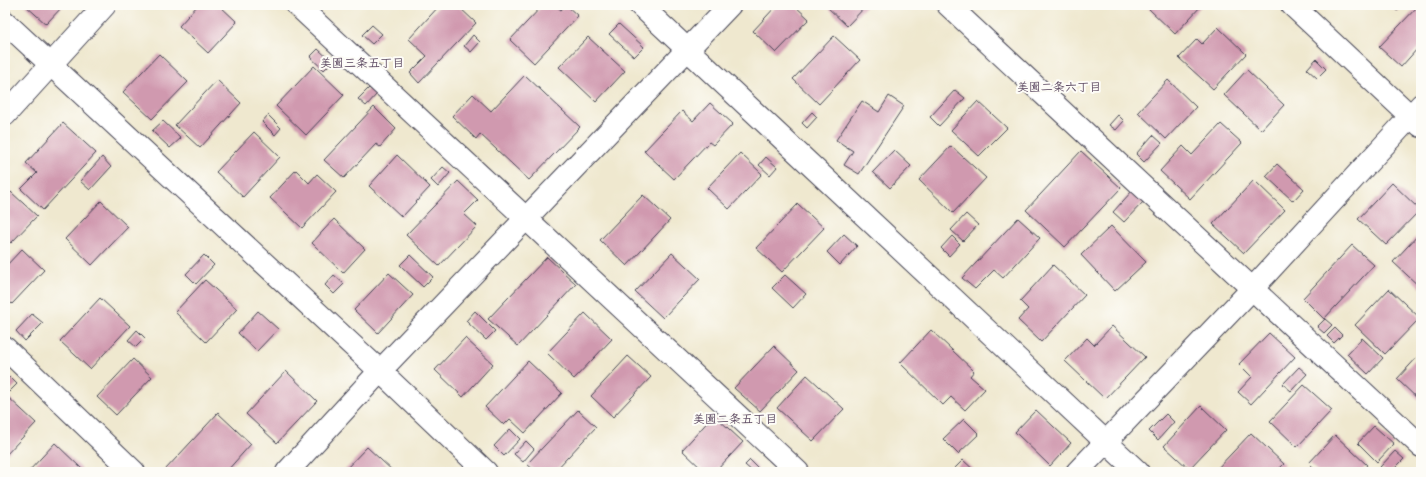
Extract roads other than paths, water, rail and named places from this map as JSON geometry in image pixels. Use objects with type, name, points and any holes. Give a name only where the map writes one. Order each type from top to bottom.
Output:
[{"type":"street","points":[[5,115],[105,5]]},
{"type":"street","points":[[298,5],[798,472]]},
{"type":"street","points":[[640,5],[1138,472]]},
{"type":"street","points":[[287,472],[380,371],[730,5]]},
{"type":"street","points":[[948,5],[1421,446]]},
{"type":"street","points":[[1077,472],[1418,116],[1292,5]]},
{"type":"street","points":[[5,22],[380,371],[486,472]]},
{"type":"street","points":[[5,348],[134,472]]},
{"type":"district","name":"美園三条五丁目","points":[[362,63]]},
{"type":"district","name":"美園二条六丁目","points":[[1059,87]]},
{"type":"district","name":"美園二条五丁目","points":[[735,419]]}]
